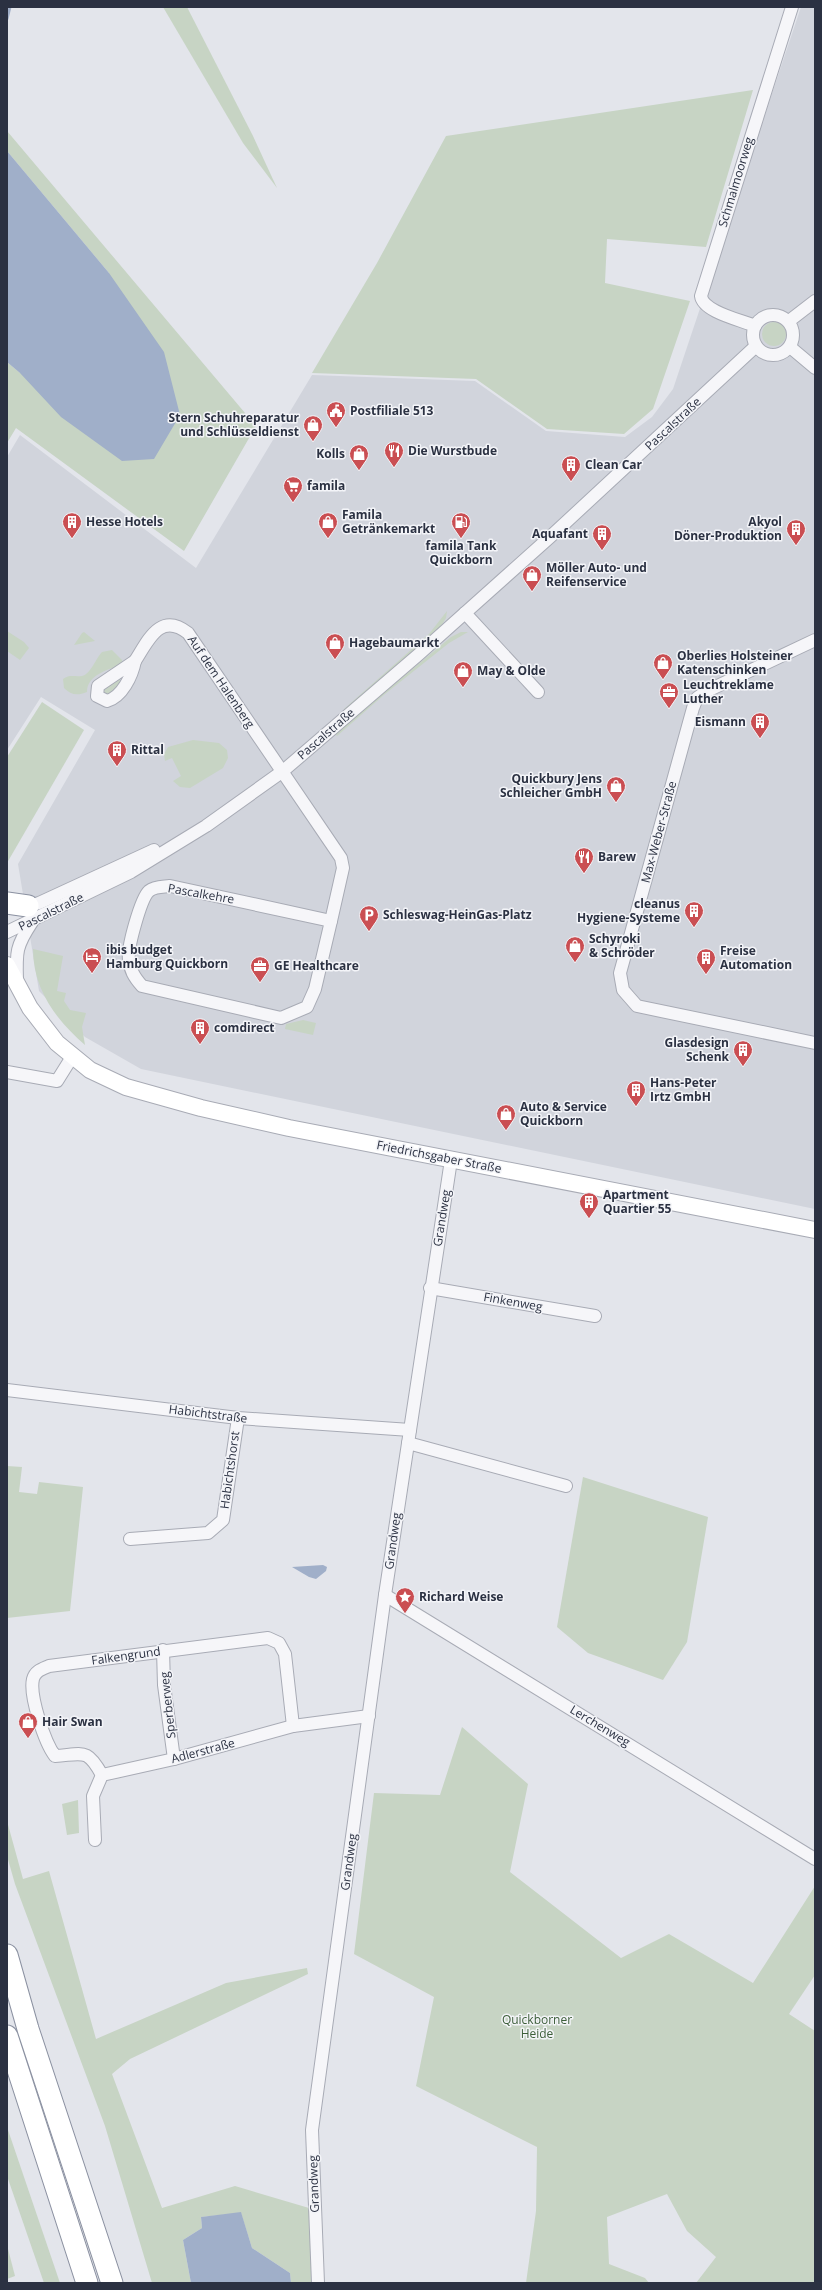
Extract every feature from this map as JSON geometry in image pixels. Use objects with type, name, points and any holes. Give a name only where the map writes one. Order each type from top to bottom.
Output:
[{"type":"highway","points":[[7,903],[30,914]]},
{"type":"highway","points":[[7,1955],[28,2029],[112,2283]]},
{"type":"highway","points":[[7,2036],[87,2283]]},
{"type":"main road","name":"Friedrichsgaber Straße","points":[[7,965],[12,980],[38,1020],[72,1057],[90,1070],[126,1087],[201,1108],[451,1160],[815,1230]]},
{"type":"street","name":"Schmalmoorweg","points":[[755,326],[710,309],[702,301],[701,296],[792,7]]},
{"type":"street","points":[[789,321],[815,301]]},
{"type":"street","points":[[770,314],[782,316],[789,321],[794,335],[790,347],[781,354],[766,354],[756,346],[753,336],[755,326],[760,319],[770,314]]},
{"type":"street","name":"Pascalstraße","points":[[7,932],[30,914],[158,848],[178,843],[250,796],[283,771],[465,613],[756,346]]},
{"type":"street","points":[[790,347],[815,368]]},
{"type":"street","points":[[465,613],[538,692]]},
{"type":"street","name":"Auf dem Halenberg","points":[[135,661],[154,632],[168,625],[179,626],[188,633],[283,771]]},
{"type":"street","name":"Max-Weber-Straße","points":[[815,640],[707,691],[697,698],[620,973],[624,990],[637,1006],[815,1043]]},
{"type":"street","points":[[283,771],[341,858],[343,868],[331,920]]},
{"type":"street","name":"Pascalkehre","points":[[170,886],[331,920],[315,989],[307,1007],[281,1018],[142,986],[132,974],[128,957],[141,902],[149,891],[156,888],[170,886]]},
{"type":"street","name":"Pascalstraße","points":[[7,913],[30,914]]},
{"type":"street","name":"Friedrichsgaber Straße","points":[[12,980],[19,941],[30,914]]},
{"type":"street","points":[[7,1072],[57,1081],[72,1057]]},
{"type":"street","name":"Grandweg","points":[[318,2283],[312,2130],[385,1595],[430,1288],[451,1160]]},
{"type":"street","name":"Finkenweg","points":[[430,1288],[595,1316]]},
{"type":"street","name":"Habichtstraße","points":[[7,1390],[238,1418],[410,1430]]},
{"type":"street","name":"Habichtshorst","points":[[130,1539],[208,1533],[223,1520],[238,1418]]},
{"type":"street","points":[[408,1443],[566,1486]]},
{"type":"street","name":"Lerchenweg","points":[[385,1595],[815,1859]]},
{"type":"street","name":"Falkengrund","points":[[102,1775],[93,1759],[84,1753],[55,1756],[48,1747],[32,1691],[33,1678],[37,1671],[49,1666],[163,1650],[268,1638],[279,1643],[285,1654],[293,1726]]},
{"type":"street","name":"Sperberweg","points":[[163,1650],[164,1685],[174,1759]]},
{"type":"street","name":"Adlerstraße","points":[[102,1775],[174,1759],[293,1726],[369,1716]]},
{"type":"street","points":[[95,1840],[93,1796],[102,1775]]},
{"type":"shaded area","points":[[801,7],[815,7],[815,1209],[141,1069],[85,1037],[39,991],[18,864],[95,730],[41,697],[7,750],[7,457],[20,435],[196,568],[312,375],[475,381],[546,431],[625,437],[652,417],[673,389]]},
{"type":"green space","points":[[163,7],[187,7],[253,136],[277,188],[243,143]]},
{"type":"green space","points":[[753,90],[706,247],[607,239],[605,283],[690,301],[653,409],[624,434],[547,429],[476,379],[312,373],[377,263],[446,136]]},
{"type":"green space","points":[[7,131],[256,426],[184,551],[16,428],[7,443],[7,362],[20,373],[109,273],[7,151]]},
{"type":"green space","points":[[774,322],[783,325],[786,334],[783,343],[774,346],[765,343],[762,334],[765,325]]},
{"type":"green space","points":[[447,611],[446,618],[440,628],[346,712],[344,709],[429,634]]},
{"type":"green space","points":[[7,631],[24,642],[29,648],[20,660],[7,651]]},
{"type":"green space","points":[[84,632],[95,641],[74,645],[82,633]]},
{"type":"green space","points":[[461,632],[468,632],[449,643],[385,694],[337,736],[335,733],[451,637]]},
{"type":"green space","points":[[112,650],[122,660],[123,665],[105,671],[94,677],[88,686],[87,692],[74,694],[64,688],[63,679],[65,677],[85,675],[91,669],[102,652]]},
{"type":"green space","points":[[119,678],[121,683],[112,695],[101,694],[102,690]]},
{"type":"green space","points":[[42,702],[84,730],[7,863],[7,757]]},
{"type":"green space","points":[[193,740],[219,743],[227,750],[228,758],[223,768],[190,788],[180,787],[173,781],[181,776],[172,758],[165,761],[164,754],[168,747]]},
{"type":"green space","points":[[33,949],[63,956],[57,991],[66,993],[64,1001],[70,1010],[86,1013],[82,1027],[85,1045],[65,1025],[48,1003],[37,977]]},
{"type":"green space","points":[[303,1020],[316,1023],[313,1035],[285,1029],[286,1024]]},
{"type":"green space","points":[[7,1466],[22,1467],[19,1492],[37,1494],[39,1482],[83,1487],[70,1611],[7,1618]]},
{"type":"green space","points":[[583,1477],[708,1517],[687,1642],[663,1680],[588,1653],[557,1627]]},
{"type":"green space","name":"Quickborner Heide","points":[[462,1727],[528,1784],[510,1872],[621,1958],[669,1934],[753,1983],[815,1886],[815,1975],[789,2014],[815,2031],[815,2283],[696,2283],[716,2257],[687,2231],[667,2194],[607,2217],[609,2264],[645,2278],[649,2283],[526,2283],[536,2211],[537,2147],[416,2086],[434,1997],[354,1954],[374,1793],[440,1795]]},
{"type":"green space","points":[[78,1800],[79,1833],[67,1835],[62,1804]]},
{"type":"green space","points":[[7,1821],[23,1879],[49,1871],[96,2039],[226,1983],[307,1968],[308,1974],[130,2059],[112,2074],[162,2208],[235,2186],[309,2208],[312,2283],[291,2283],[290,2273],[252,2248],[241,2213],[201,2217],[202,2228],[183,2240],[191,2283],[152,2283],[105,2126],[15,1884],[7,1856]]},
{"type":"green space","points":[[7,2127],[60,2283],[44,2283],[7,2176]]},
{"type":"green space","points":[[7,2245],[15,2276],[7,2279]]},
{"type":"water","points":[[7,151],[109,273],[164,352],[180,415],[154,459],[122,461],[61,417],[20,373],[7,362]]},
{"type":"water","points":[[323,1565],[327,1567],[326,1571],[316,1579],[309,1577],[292,1567]]},
{"type":"water","points":[[241,2212],[252,2248],[290,2273],[291,2283],[191,2283],[183,2240],[202,2228],[201,2217]]},
{"type":"waterway","points":[[7,19],[10,7]]},
{"type":"place","name":"Postfiliale 513","points":[[336,428]]},
{"type":"place","name":"Stern Schuhreparatur und Schlüsseldienst","points":[[313,442]]},
{"type":"place","name":"Die Wurstbude","points":[[394,468]]},
{"type":"place","name":"Kolls","points":[[359,471]]},
{"type":"place","name":"Clean Car","points":[[571,482]]},
{"type":"place","name":"famila","points":[[293,503]]},
{"type":"place","name":"Hesse Hotels","points":[[72,539]]},
{"type":"place","name":"Famila Getränkemarkt","points":[[328,539]]},
{"type":"place","name":"famila Tank Quickborn","points":[[461,539]]},
{"type":"place","name":"Akyol Döner-Produktion","points":[[796,546]]},
{"type":"place","name":"Aquafant","points":[[602,551]]},
{"type":"place","name":"Möller Auto- und Reifenservice","points":[[532,592]]},
{"type":"place","name":"Hagebaumarkt","points":[[335,660]]},
{"type":"place","name":"Oberlies Holsteiner Katenschinken","points":[[663,680]]},
{"type":"place","name":"May & Olde","points":[[463,688]]},
{"type":"place","name":"Leuchtreklame Luther","points":[[669,709]]},
{"type":"place","name":"Eismann","points":[[760,739]]},
{"type":"place","name":"Rittal","points":[[117,767]]},
{"type":"place","name":"Quickbury Jens Schleicher GmbH","points":[[616,803]]},
{"type":"place","name":"Barew","points":[[584,874]]},
{"type":"place","name":"cleanus Hygiene-Systeme","points":[[694,928]]},
{"type":"place","name":"Schleswag-HeinGas-Platz","points":[[369,932]]},
{"type":"place","name":"Schyroki & Schröder","points":[[575,963]]},
{"type":"place","name":"ibis budget Hamburg Quickborn","points":[[92,974]]},
{"type":"place","name":"Freise Automation","points":[[706,975]]},
{"type":"place","name":"GE Healthcare","points":[[260,983]]},
{"type":"place","name":"comdirect","points":[[200,1045]]},
{"type":"place","name":"Glasdesign Schenk","points":[[743,1067]]},
{"type":"place","name":"Hans-Peter Irtz GmbH","points":[[636,1107]]},
{"type":"place","name":"Auto & Service Quickborn","points":[[506,1131]]},
{"type":"place","name":"Apartment Quartier 55","points":[[589,1219]]},
{"type":"place","name":"Richard Weise","points":[[405,1614]]},
{"type":"place","name":"Hair Swan","points":[[28,1739]]}]
